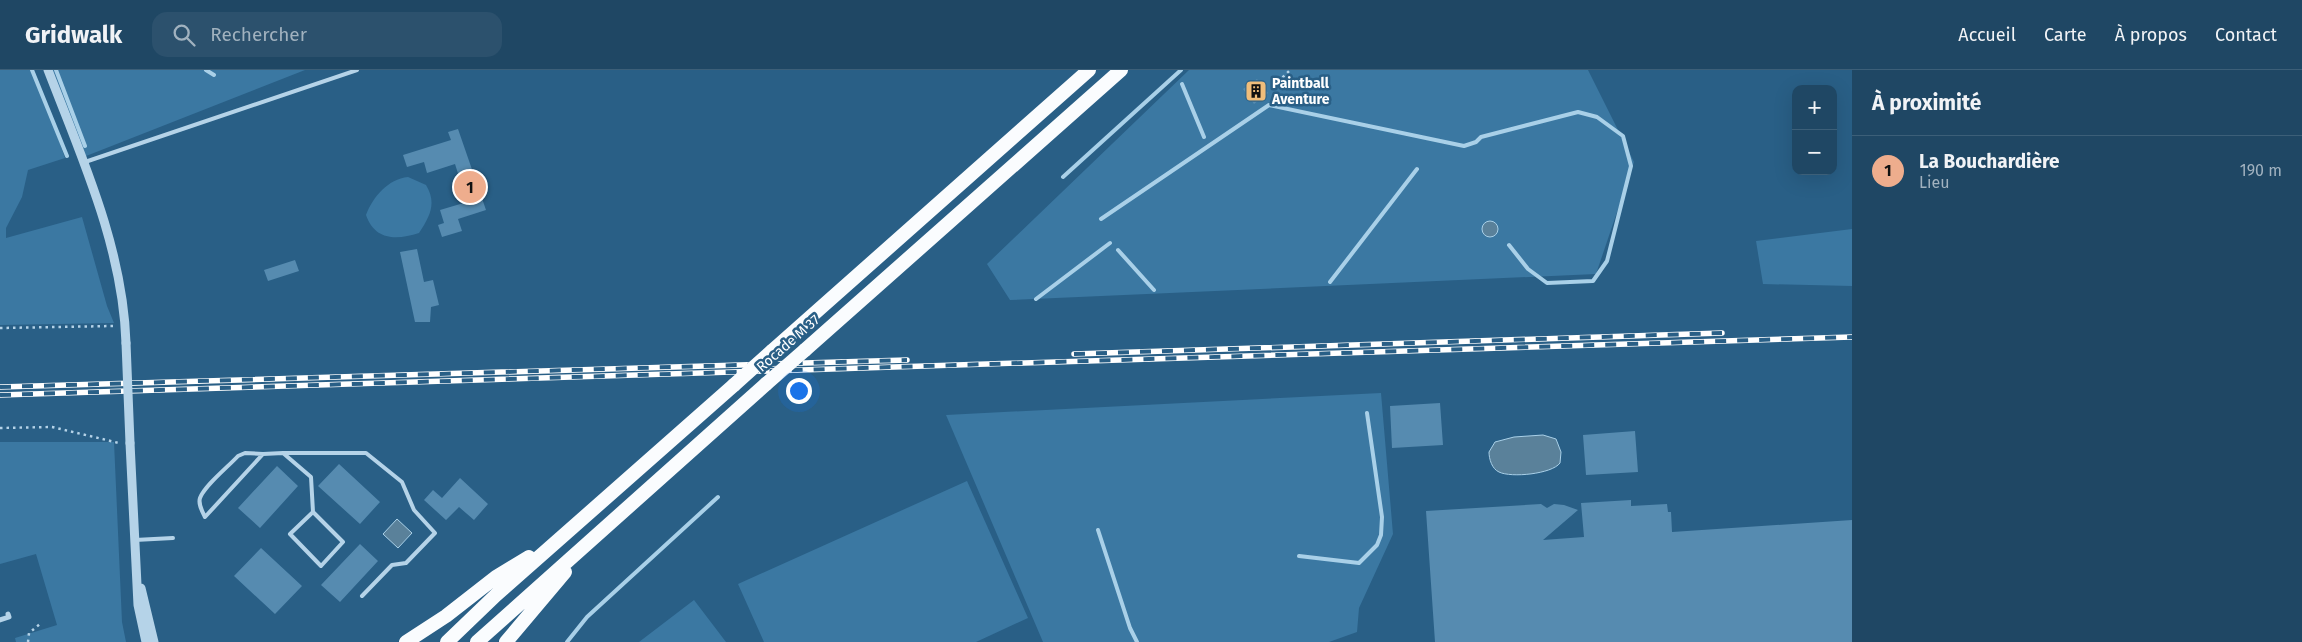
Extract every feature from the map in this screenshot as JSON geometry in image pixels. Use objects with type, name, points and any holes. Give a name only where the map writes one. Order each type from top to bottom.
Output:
[{"type":"highway","name":"Rocade M 37","points":[[446,642],[558,540],[1090,70]]},
{"type":"highway","name":"Rocade M 37","points":[[477,642],[1121,70]]},
{"type":"highway","points":[[506,642],[599,532]]},
{"type":"highway","points":[[406,642],[446,616],[496,577],[558,540]]},
{"type":"street","points":[[48,70],[83,163],[114,256],[125,317],[127,444],[138,604],[146,642]]},
{"type":"street","points":[[137,574],[154,642]]},
{"type":"street","points":[[0,620],[9,617],[8,614]]},
{"type":"lane","points":[[83,163],[346,72],[357,70]]},
{"type":"lane","points":[[263,454],[204,517],[199,499],[204,491],[238,456],[245,453],[366,453],[402,482],[414,510],[435,533],[406,564],[392,565],[362,596]]},
{"type":"lane","points":[[283,453],[311,477],[313,512],[344,542],[321,566],[290,534],[313,512]]},
{"type":"lane","points":[[135,540],[173,538]]},
{"type":"path","points":[[1278,82],[1290,70]]},
{"type":"path","points":[[0,328],[97,325],[120,328]]},
{"type":"path","points":[[0,428],[52,427],[127,444]]},
{"type":"path","points":[[28,642],[29,633],[40,624]]},
{"type":"shaded area","points":[[0,70],[34,70],[65,158],[28,170],[22,197],[6,228],[6,238],[82,217],[107,306],[114,323],[0,325]]},
{"type":"shaded area","points":[[48,70],[305,70],[81,158]]},
{"type":"shaded area","points":[[1189,70],[1588,70],[1634,162],[1596,274],[1010,300],[987,264]]},
{"type":"shaded area","points":[[408,177],[426,185],[432,204],[429,215],[419,233],[403,237],[381,234],[370,224],[366,215],[369,208],[388,185],[401,178]]},
{"type":"shaded area","points":[[1487,221],[1493,221],[1498,226],[1496,235],[1487,237],[1482,232],[1482,226]]},
{"type":"shaded area","points":[[1852,229],[1852,286],[1763,284],[1756,241]]},
{"type":"shaded area","points":[[1381,393],[1393,534],[1359,608],[1357,632],[1329,642],[1043,642],[946,415]]},
{"type":"shaded area","points":[[1543,435],[1556,439],[1561,452],[1560,463],[1556,467],[1531,474],[1512,475],[1497,471],[1490,461],[1489,452],[1495,442],[1514,437]]},
{"type":"shaded area","points":[[0,442],[114,442],[122,622],[126,642],[16,642],[15,638],[57,625],[36,554],[0,564]]},
{"type":"shaded area","points":[[967,481],[1028,618],[976,642],[764,642],[738,584]]},
{"type":"shaded area","points":[[397,519],[412,533],[398,548],[383,534]]},
{"type":"shaded area","points":[[694,600],[726,642],[639,642]]},
{"type":"building","name":"Paintball Aventure","points":[[1257,79],[1268,93],[1254,104],[1243,89]]},
{"type":"building","points":[[458,129],[486,210],[458,219],[462,231],[442,237],[438,225],[444,223],[440,210],[467,202],[455,164],[427,173],[424,162],[407,167],[403,155],[451,140],[448,132]]},
{"type":"building","points":[[417,249],[424,282],[433,280],[439,305],[431,307],[430,322],[415,322],[400,252]]},
{"type":"building","points":[[295,260],[299,271],[268,281],[264,270]]},
{"type":"building","points":[[1440,403],[1443,445],[1392,448],[1390,406]]},
{"type":"building","points":[[1635,431],[1638,472],[1586,475],[1583,435]]},
{"type":"building","points":[[339,464],[380,502],[360,524],[318,486]]},
{"type":"building","points":[[277,466],[298,486],[260,528],[238,508]]},
{"type":"building","points":[[460,478],[488,504],[474,520],[459,507],[446,520],[424,500],[433,490],[442,498]]},
{"type":"building","points":[[1631,500],[1631,506],[1667,504],[1668,512],[1671,512],[1672,532],[1852,520],[1852,642],[1435,642],[1426,511],[1541,504],[1547,508],[1554,504],[1578,510],[1543,540],[1584,537],[1581,503]]},
{"type":"building","points":[[360,544],[378,561],[340,602],[321,585]]},
{"type":"building","points":[[261,548],[302,586],[275,614],[234,576]]},
{"type":"waterway","points":[[32,70],[67,156]]},
{"type":"waterway","points":[[56,70],[85,146]]},
{"type":"waterway","points":[[206,70],[214,75]]},
{"type":"waterway","points":[[1063,177],[1181,70]]},
{"type":"waterway","points":[[1182,84],[1204,137]]},
{"type":"waterway","points":[[1101,219],[1269,105],[1464,146],[1476,142],[1481,137],[1578,112],[1597,117],[1623,136],[1631,166],[1607,261],[1593,281],[1547,283],[1528,269],[1509,245]]},
{"type":"waterway","points":[[1330,282],[1417,169]]},
{"type":"waterway","points":[[1036,299],[1110,243]]},
{"type":"waterway","points":[[1118,250],[1154,290]]},
{"type":"waterway","points":[[1299,556],[1359,563],[1377,545],[1381,535],[1382,517],[1367,413]]},
{"type":"waterway","points":[[567,642],[587,617],[718,497]]},
{"type":"waterway","points":[[1098,530],[1130,628],[1137,642]]},
{"type":"railway","points":[[1074,354],[1722,333]]},
{"type":"railway","points":[[0,395],[1852,337]]},
{"type":"railway","points":[[0,387],[907,360]]},
{"type":"place","name":"Paintball Aventure","points":[[1256,91]]},
{"type":"place","name":"La Bouchardière","points":[[470,187]]}]
